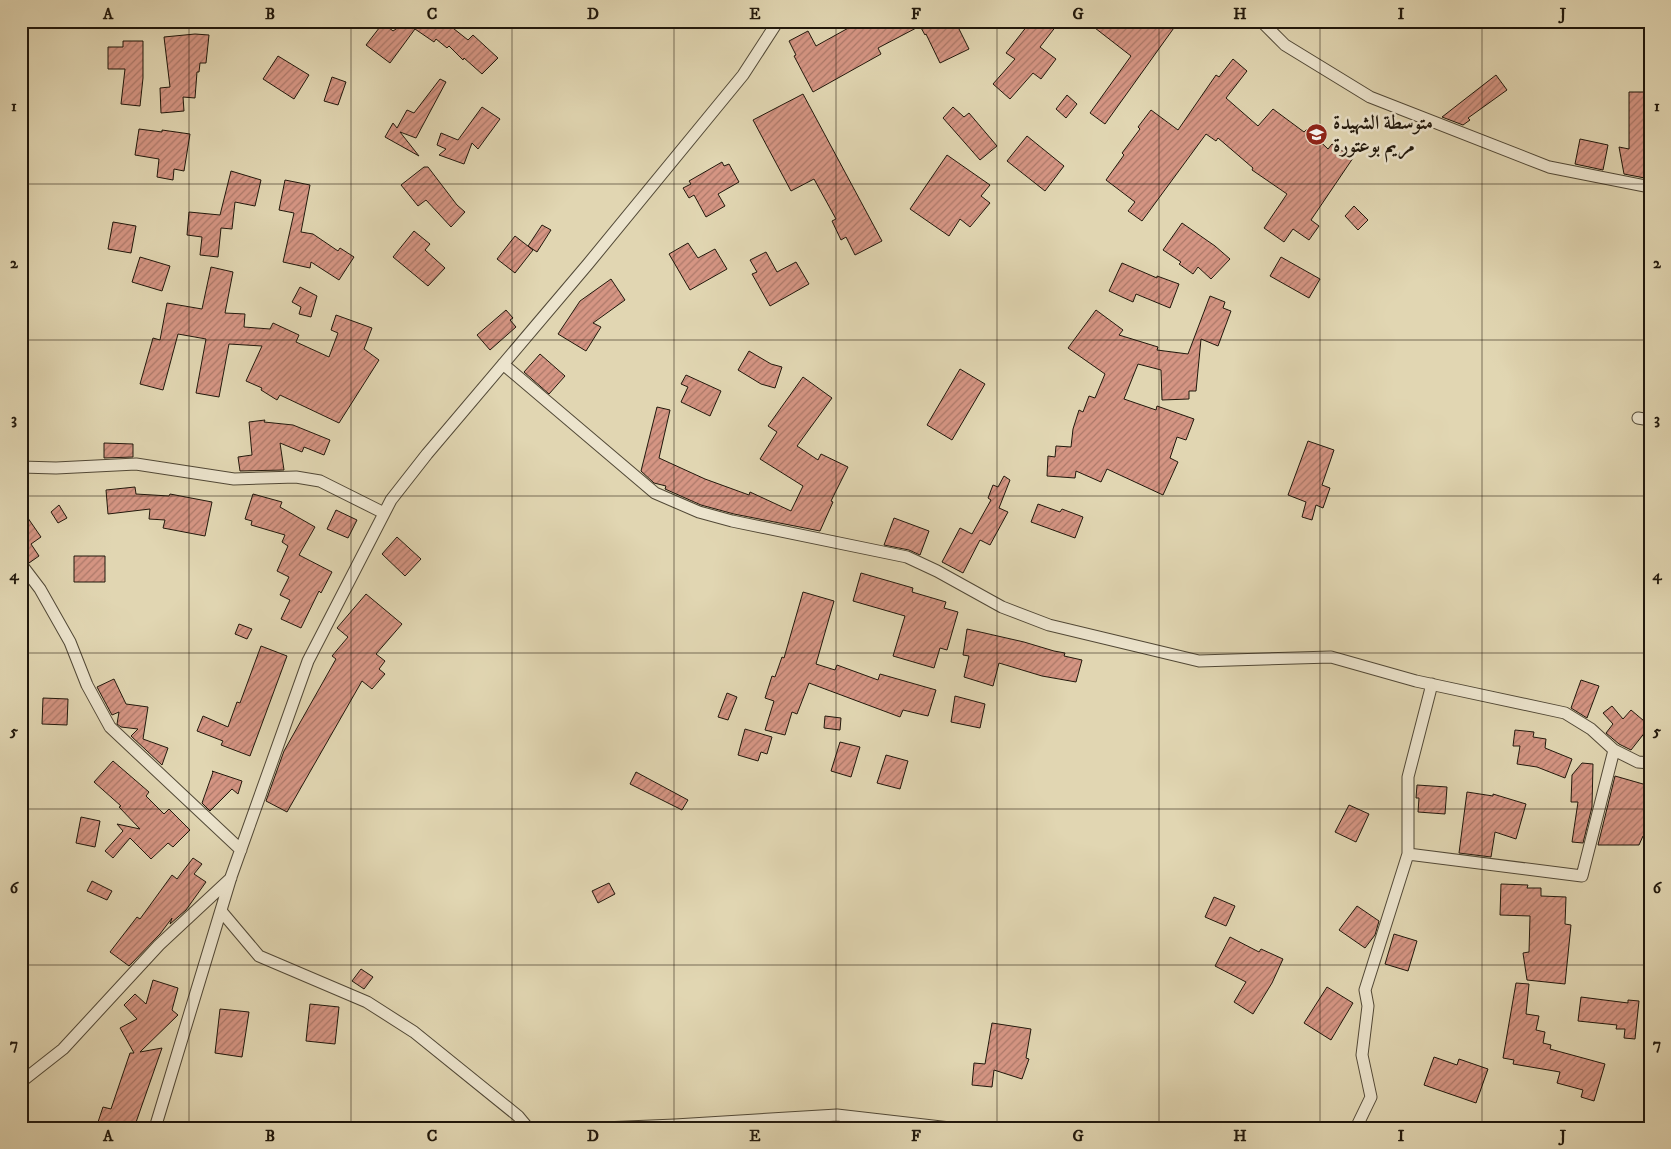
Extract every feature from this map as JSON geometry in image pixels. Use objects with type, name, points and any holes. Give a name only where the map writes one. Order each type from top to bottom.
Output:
[{"type":"street","points":[[155,1128],[231,877],[308,661],[391,500],[426,454],[744,75],[778,21]]},
{"type":"street","points":[[1261,21],[1285,45],[1370,97],[1549,167],[1650,187]]},
{"type":"street","points":[[503,364],[655,493],[699,512],[732,521],[907,557],[937,571],[1002,607],[1049,625],[1199,661],[1331,657],[1432,684],[1564,713],[1591,729],[1614,750],[1638,762],[1650,763]]},
{"type":"street","points":[[21,467],[56,468],[136,464],[234,479],[296,477],[320,481],[384,514]]},
{"type":"street","points":[[21,564],[40,589],[70,642],[87,685],[110,727],[241,850]]},
{"type":"street","points":[[1356,1128],[1371,1097],[1362,1055],[1368,1006],[1365,990],[1408,854],[1408,777],[1432,684]]},
{"type":"street","points":[[1408,854],[1582,876],[1614,750]]},
{"type":"street","points":[[21,1082],[63,1049],[159,945],[231,877]]},
{"type":"street","points":[[221,911],[259,956],[367,1002],[400,1022],[518,1116],[528,1128]]},
{"type":"street","points":[[603,1128],[837,1115],[950,1128]]},
{"type":"building","points":[[402,21],[444,21],[468,40],[473,35],[498,58],[482,74],[464,58],[463,60],[449,46],[447,48],[436,39],[434,42],[415,29],[390,63],[366,45],[383,23],[393,31],[405,23]]},
{"type":"building","points":[[861,21],[955,21],[969,49],[940,63],[920,26],[878,48],[881,54],[813,92],[794,56],[796,55],[789,41],[808,31],[816,46]]},
{"type":"building","points":[[1031,21],[1060,21],[1040,47],[1056,59],[1041,79],[1033,73],[1010,99],[993,84],[1015,59],[1006,53]]},
{"type":"building","points":[[1086,21],[1170,21],[1176,25],[1105,124],[1090,113],[1131,56]]},
{"type":"building","points":[[195,34],[209,35],[206,63],[200,63],[199,72],[197,72],[195,98],[183,97],[184,111],[161,113],[160,88],[170,87],[164,37]]},
{"type":"building","points":[[123,41],[143,41],[143,78],[140,106],[121,104],[125,69],[108,69],[108,47],[123,47]]},
{"type":"building","points":[[278,56],[309,75],[294,99],[263,79]]},
{"type":"building","points":[[1233,59],[1247,71],[1226,98],[1258,126],[1273,109],[1304,132],[1307,129],[1328,149],[1332,144],[1353,158],[1311,220],[1319,226],[1309,240],[1293,229],[1284,242],[1264,228],[1287,194],[1252,170],[1253,168],[1218,138],[1216,141],[1206,134],[1142,221],[1128,211],[1135,202],[1106,180],[1124,155],[1122,153],[1140,129],[1138,127],[1151,110],[1178,130],[1216,75],[1219,77]]},
{"type":"building","points":[[1496,75],[1507,90],[1468,118],[1470,120],[1463,125],[1442,117]]},
{"type":"building","points":[[332,77],[346,82],[338,105],[324,101]]},
{"type":"building","points":[[440,79],[446,82],[416,138],[400,132],[419,156],[385,137],[393,123],[397,128],[407,110],[414,113]]},
{"type":"building","points":[[1629,92],[1650,92],[1650,179],[1624,174],[1619,147],[1629,149]]},
{"type":"building","points":[[803,94],[882,241],[855,255],[846,237],[841,240],[832,221],[836,219],[814,179],[791,191],[753,120]]},
{"type":"building","points":[[1067,95],[1077,104],[1066,118],[1056,109]]},
{"type":"building","points":[[482,107],[500,119],[478,149],[472,143],[464,164],[439,155],[446,149],[437,145],[441,133],[458,140]]},
{"type":"building","points":[[953,107],[964,117],[969,113],[997,146],[980,160],[943,118]]},
{"type":"building","points":[[139,129],[190,134],[184,171],[174,169],[173,180],[157,177],[159,159],[135,155]]},
{"type":"building","points":[[1027,136],[1064,166],[1045,191],[1007,161]]},
{"type":"building","points":[[1580,139],[1608,145],[1603,170],[1575,164]]},
{"type":"building","points":[[947,155],[990,185],[981,196],[990,203],[970,227],[960,219],[949,236],[910,209]]},
{"type":"building","points":[[722,162],[724,166],[729,164],[739,182],[718,194],[725,206],[706,217],[694,195],[689,198],[683,188],[691,184],[689,181]]},
{"type":"building","points":[[424,167],[428,167],[457,205],[465,212],[451,227],[426,200],[418,206],[401,185]]},
{"type":"building","points":[[231,171],[261,180],[255,206],[235,202],[232,229],[221,228],[218,257],[200,255],[202,237],[187,235],[189,212],[220,215]]},
{"type":"building","points":[[285,180],[310,185],[301,232],[313,234],[338,251],[340,248],[354,257],[339,280],[311,262],[310,268],[283,262],[294,213],[279,210]]},
{"type":"building","points":[[1354,206],[1368,220],[1358,230],[1345,216]]},
{"type":"building","points":[[113,222],[136,226],[131,253],[108,249]]},
{"type":"building","points":[[1182,223],[1230,259],[1211,279],[1198,267],[1193,274],[1179,264],[1181,262],[1163,250]]},
{"type":"building","points":[[542,225],[551,230],[537,252],[528,246]]},
{"type":"building","points":[[414,231],[430,244],[425,250],[445,268],[428,286],[393,257]]},
{"type":"building","points":[[515,236],[533,250],[515,273],[497,259]]},
{"type":"building","points":[[688,243],[698,258],[715,249],[727,269],[690,290],[669,254]]},
{"type":"building","points":[[766,252],[777,272],[796,262],[809,284],[770,306],[752,274],[757,272],[750,260]]},
{"type":"building","points":[[140,257],[170,266],[162,291],[132,282]]},
{"type":"building","points":[[1281,257],[1320,279],[1309,298],[1270,276]]},
{"type":"building","points":[[1122,263],[1157,278],[1157,276],[1179,284],[1170,308],[1136,294],[1133,302],[1109,291]]},
{"type":"building","points":[[211,267],[233,272],[225,313],[245,314],[244,327],[270,329],[273,323],[299,335],[296,342],[329,357],[338,333],[331,330],[336,315],[372,328],[364,349],[379,360],[339,423],[280,395],[277,400],[261,390],[262,388],[246,381],[262,346],[229,344],[219,397],[196,393],[206,339],[178,334],[163,390],[140,384],[153,338],[160,340],[167,303],[202,309]]},
{"type":"building","points":[[611,279],[625,300],[593,323],[601,327],[586,351],[558,334],[580,301]]},
{"type":"building","points":[[300,287],[317,296],[311,317],[299,314],[301,307],[292,302]]},
{"type":"building","points":[[1210,296],[1225,302],[1223,308],[1231,311],[1218,346],[1201,339],[1196,391],[1189,391],[1189,399],[1162,400],[1161,370],[1138,364],[1124,399],[1156,410],[1157,406],[1194,419],[1186,440],[1177,437],[1170,458],[1178,462],[1163,495],[1107,469],[1101,482],[1076,471],[1075,478],[1047,476],[1048,456],[1055,457],[1056,446],[1071,447],[1073,429],[1079,410],[1083,412],[1089,396],[1095,398],[1105,374],[1068,348],[1096,310],[1123,330],[1119,335],[1158,347],[1157,350],[1188,354]]},
{"type":"building","points":[[506,310],[513,318],[510,320],[516,327],[490,350],[477,335]]},
{"type":"building","points":[[749,351],[771,364],[782,367],[775,388],[761,384],[738,370]]},
{"type":"building","points":[[540,354],[565,376],[549,394],[524,372]]},
{"type":"building","points":[[960,369],[985,384],[952,440],[927,425]]},
{"type":"building","points":[[686,375],[721,391],[710,416],[681,402],[688,387],[681,384]]},
{"type":"building","points":[[803,377],[832,398],[797,446],[818,460],[821,454],[848,467],[831,501],[833,502],[820,531],[734,514],[701,505],[665,489],[666,486],[654,483],[641,471],[657,407],[670,410],[659,458],[705,479],[749,495],[750,492],[791,511],[803,486],[760,459],[777,432],[768,426]]},
{"type":"building","points":[[265,420],[264,422],[293,425],[330,440],[324,455],[304,447],[302,452],[280,443],[284,470],[240,471],[238,457],[252,455],[249,422]]},
{"type":"building","points":[[1308,441],[1334,450],[1322,485],[1330,488],[1323,508],[1316,505],[1312,520],[1302,517],[1306,502],[1288,495]]},
{"type":"building","points":[[104,443],[133,444],[133,457],[104,458]]},
{"type":"building","points":[[1004,476],[1010,480],[999,508],[1008,512],[990,545],[980,540],[963,573],[942,562],[960,528],[972,534],[991,500],[988,498],[993,485],[998,487]]},
{"type":"building","points":[[135,487],[136,494],[169,496],[170,494],[212,502],[205,536],[163,528],[165,520],[149,519],[150,509],[108,514],[106,490]]},
{"type":"building","points":[[253,494],[282,502],[280,507],[315,527],[299,555],[332,572],[321,593],[319,591],[301,628],[281,619],[290,600],[280,595],[289,577],[277,571],[288,546],[282,542],[285,535],[251,525],[252,521],[245,519]]},
{"type":"building","points":[[1038,504],[1060,512],[1062,509],[1083,517],[1075,538],[1031,522]]},
{"type":"building","points":[[59,505],[67,518],[58,523],[51,512]]},
{"type":"building","points":[[21,508],[41,537],[31,544],[39,556],[29,563],[24,557],[21,557]]},
{"type":"building","points":[[336,510],[357,520],[348,538],[327,529]]},
{"type":"building","points":[[894,518],[929,531],[920,555],[909,550],[884,545]]},
{"type":"building","points":[[397,537],[421,559],[405,576],[382,554]]},
{"type":"building","points":[[74,556],[105,556],[105,582],[74,582]]},
{"type":"building","points":[[861,573],[913,588],[912,592],[946,602],[944,608],[958,612],[947,650],[940,648],[934,668],[893,656],[905,616],[853,601]]},
{"type":"building","points":[[803,592],[834,601],[816,664],[835,670],[837,665],[878,680],[880,674],[936,690],[928,716],[903,710],[900,717],[809,683],[797,714],[792,712],[785,735],[765,730],[774,701],[765,698],[772,676],[775,677],[782,657],[784,658]]},
{"type":"building","points":[[366,594],[402,624],[376,654],[385,661],[379,669],[385,674],[372,689],[362,681],[287,812],[266,801],[284,751],[336,659],[332,656],[348,637],[337,628]]},
{"type":"building","points":[[239,624],[252,629],[247,639],[235,634]]},
{"type":"building","points":[[967,629],[1065,653],[1064,656],[1082,660],[1076,682],[1042,676],[999,663],[993,686],[964,677],[969,656],[963,655]]},
{"type":"building","points":[[261,646],[287,656],[250,756],[221,745],[223,741],[197,731],[203,716],[228,727],[237,702],[240,703]]},
{"type":"building","points":[[114,679],[126,704],[148,707],[143,739],[168,748],[162,765],[131,736],[138,729],[121,727],[117,724],[119,712],[112,715],[97,687]]},
{"type":"building","points":[[1581,680],[1599,686],[1587,718],[1571,708]]},
{"type":"building","points":[[727,693],[737,697],[728,720],[718,717]]},
{"type":"building","points":[[955,696],[985,704],[980,728],[951,722]]},
{"type":"building","points":[[43,698],[68,699],[67,725],[42,724]]},
{"type":"building","points":[[1612,706],[1623,719],[1631,710],[1650,726],[1631,750],[1619,744],[1606,733],[1613,724],[1603,713]]},
{"type":"building","points":[[825,716],[841,718],[840,730],[824,728]]},
{"type":"building","points":[[745,729],[772,737],[767,754],[761,752],[758,761],[738,755]]},
{"type":"building","points":[[1515,730],[1534,732],[1533,737],[1546,739],[1545,748],[1572,759],[1565,778],[1537,767],[1517,764],[1520,746],[1513,746]]},
{"type":"building","points":[[840,742],[860,747],[851,777],[831,771]]},
{"type":"building","points":[[886,755],[908,761],[900,789],[877,783]]},
{"type":"building","points":[[113,761],[149,792],[146,796],[164,814],[169,809],[190,830],[173,847],[168,843],[151,859],[130,838],[113,858],[105,851],[123,831],[117,824],[140,829],[119,807],[121,806],[94,782]]},
{"type":"building","points":[[1582,763],[1593,764],[1592,807],[1583,843],[1572,842],[1578,802],[1571,802],[1572,775]]},
{"type":"building","points":[[212,771],[242,781],[238,794],[232,789],[210,811],[202,803]]},
{"type":"building","points":[[636,772],[688,800],[682,810],[630,784]]},
{"type":"building","points":[[1615,776],[1650,786],[1650,838],[1643,836],[1639,845],[1598,845]]},
{"type":"building","points":[[1417,785],[1447,787],[1445,814],[1418,812],[1419,798],[1416,798]]},
{"type":"building","points":[[1467,792],[1493,796],[1493,794],[1526,804],[1516,839],[1495,832],[1491,857],[1459,853]]},
{"type":"building","points":[[1349,805],[1369,814],[1356,842],[1335,832]]},
{"type":"building","points":[[81,817],[100,821],[95,847],[76,843]]},
{"type":"building","points":[[193,858],[202,864],[194,874],[206,882],[186,910],[170,924],[172,918],[160,934],[129,966],[110,952],[137,917],[140,919],[172,875],[177,879]]},
{"type":"building","points":[[92,881],[112,891],[107,900],[87,891]]},
{"type":"building","points":[[609,883],[615,894],[598,903],[592,891]]},
{"type":"building","points":[[1501,884],[1528,885],[1527,888],[1541,888],[1541,896],[1566,897],[1565,924],[1571,925],[1565,984],[1527,980],[1523,953],[1529,952],[1530,916],[1500,915]]},
{"type":"building","points":[[1214,897],[1235,906],[1226,926],[1205,917]]},
{"type":"building","points":[[1357,906],[1379,921],[1375,935],[1365,948],[1339,930]]},
{"type":"building","points":[[1394,934],[1417,941],[1408,971],[1385,964]]},
{"type":"building","points":[[1230,937],[1259,952],[1261,949],[1283,959],[1272,983],[1253,1014],[1234,1002],[1246,982],[1215,966]]},
{"type":"building","points":[[361,969],[373,977],[364,989],[352,981]]},
{"type":"building","points":[[153,980],[178,988],[172,1010],[178,1015],[140,1052],[162,1048],[134,1128],[96,1128],[103,1107],[111,1109],[130,1053],[134,1053],[120,1028],[137,1019],[124,1005],[135,994],[146,1004]]},
{"type":"building","points":[[1516,983],[1529,984],[1526,1014],[1539,1016],[1536,1030],[1545,1032],[1543,1043],[1551,1045],[1550,1049],[1605,1064],[1594,1101],[1581,1097],[1583,1090],[1557,1083],[1560,1072],[1513,1064],[1514,1060],[1503,1058]]},
{"type":"building","points":[[1327,987],[1353,1003],[1331,1040],[1304,1023]]},
{"type":"building","points":[[1581,997],[1628,1003],[1628,1000],[1639,1001],[1635,1039],[1624,1038],[1625,1029],[1616,1029],[1617,1025],[1578,1021]]},
{"type":"building","points":[[310,1004],[339,1007],[335,1044],[306,1041]]},
{"type":"building","points":[[220,1009],[249,1012],[242,1057],[215,1053]]},
{"type":"building","points":[[992,1023],[1031,1029],[1026,1058],[1029,1059],[1022,1079],[994,1070],[992,1087],[972,1085],[974,1063],[985,1064]]},
{"type":"building","points":[[1434,1057],[1457,1065],[1459,1059],[1488,1069],[1476,1103],[1424,1085]]},
{"type":"place","name":"متوسطة الشهيدة مريم بوعتورة","points":[[1317,134]]}]
